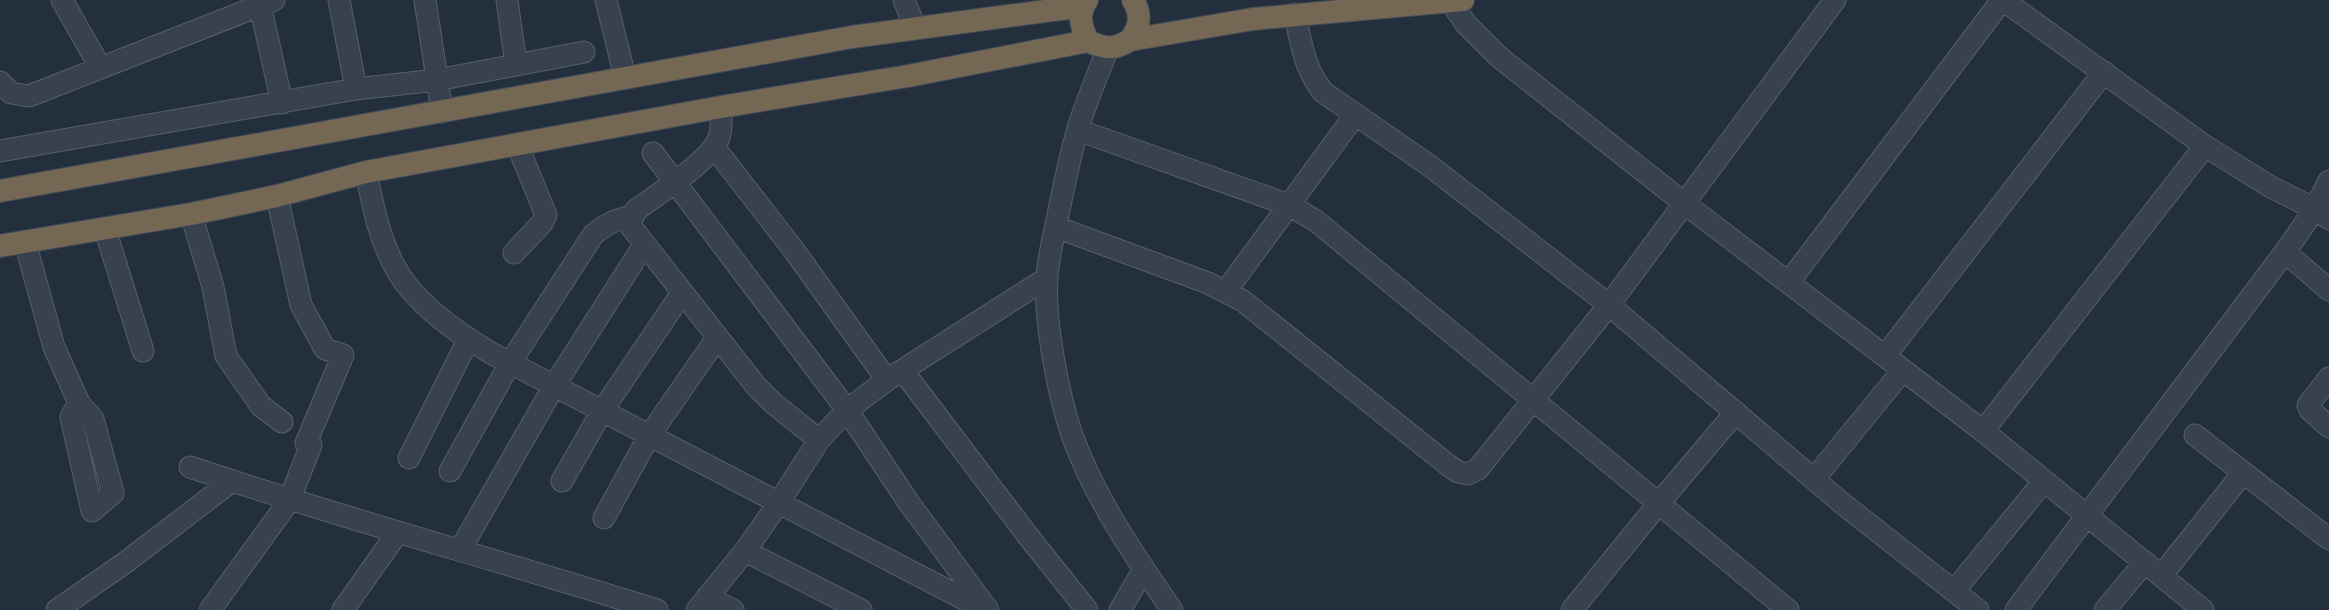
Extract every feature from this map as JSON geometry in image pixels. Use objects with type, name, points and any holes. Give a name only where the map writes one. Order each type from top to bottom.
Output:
[{"type":"highway","points":[[1130,40],[1136,31],[1139,20],[1138,8],[1133,0]]},
{"type":"highway","points":[[0,246],[191,214],[277,196],[366,172],[721,107],[908,76],[1088,41],[1108,48],[1120,46],[1130,40],[1295,14],[1456,0]]},
{"type":"highway","points":[[0,191],[442,112],[625,77],[914,27],[1085,3],[1080,17],[1082,28],[1088,41]]},
{"type":"street","points":[[62,0],[100,67]]},
{"type":"street","points":[[339,0],[356,89]]},
{"type":"street","points":[[425,0],[442,112]]},
{"type":"street","points":[[507,0],[516,65]]},
{"type":"street","points":[[606,0],[625,77]]},
{"type":"street","points":[[904,0],[914,27]]},
{"type":"street","points":[[1456,0],[1466,24],[1483,43],[1684,203],[1983,430],[2044,482],[2203,610]]},
{"type":"street","points":[[1056,227],[1226,291],[1265,318],[1458,472],[1468,474],[1478,469],[1609,304],[1835,0]]},
{"type":"street","points":[[1789,282],[2002,0],[2205,146],[2271,188],[2322,214]]},
{"type":"street","points":[[0,82],[12,92],[29,96],[267,3],[282,103]]},
{"type":"street","points":[[1295,14],[1304,57],[1311,77],[1323,92],[1430,166],[1609,304],[1814,479],[1978,610]]},
{"type":"street","points":[[1108,48],[1078,130],[1056,227],[1047,278],[1047,302],[1062,404],[1073,436],[1105,506],[1144,569],[1172,610]]},
{"type":"street","points":[[0,151],[356,89],[437,80],[584,52]]},
{"type":"street","points":[[1885,356],[2104,72]]},
{"type":"street","points":[[721,107],[720,135],[714,147],[704,159],[636,210],[632,216],[632,228],[717,338],[773,403],[819,440]]},
{"type":"street","points":[[1226,291],[1355,115]]},
{"type":"street","points":[[1078,130],[1289,205],[1316,221],[1535,399],[1788,610]]},
{"type":"street","points":[[514,253],[542,222],[546,215],[517,144]]},
{"type":"street","points":[[1983,430],[2205,146]]},
{"type":"street","points":[[714,147],[792,249],[1087,610]]},
{"type":"street","points":[[653,153],[847,410],[909,503],[987,610]]},
{"type":"street","points":[[366,172],[376,222],[400,275],[437,314],[468,340],[778,504],[987,610]]},
{"type":"street","points":[[2016,610],[2285,252],[2322,214],[2329,181]]},
{"type":"street","points":[[210,610],[289,501],[343,355],[325,349],[301,305],[277,196]]},
{"type":"street","points":[[191,214],[213,287],[226,356],[261,406],[282,422]]},
{"type":"street","points":[[450,471],[510,363],[594,235],[605,225],[617,219],[632,216]]},
{"type":"street","points":[[105,229],[143,351]]},
{"type":"street","points":[[25,242],[54,347],[79,403]]},
{"type":"street","points":[[460,550],[554,386],[644,245]]},
{"type":"street","points":[[2285,252],[2329,290]]},
{"type":"street","points":[[733,610],[702,603],[745,550],[778,504],[819,440],[847,410],[895,376],[1047,278]]},
{"type":"street","points":[[562,481],[602,411],[682,293]]},
{"type":"street","points":[[604,518],[648,436],[717,338]]},
{"type":"street","points":[[409,458],[468,340]]},
{"type":"street","points":[[1814,479],[1903,370]]},
{"type":"street","points":[[2329,378],[2308,405],[2310,410],[2329,427]]},
{"type":"street","points":[[1582,607],[1659,503],[1736,412]]},
{"type":"street","points":[[2195,435],[2329,539]]},
{"type":"street","points":[[190,467],[289,501],[460,550],[657,610]]},
{"type":"street","points":[[2162,576],[2243,473]]},
{"type":"street","points":[[57,610],[126,562],[232,481]]},
{"type":"street","points":[[1954,591],[2044,482]]},
{"type":"street","points":[[343,610],[398,532]]},
{"type":"street","points":[[745,550],[860,610]]},
{"type":"street","points":[[2105,610],[2145,562]]},
{"type":"street","points":[[1120,610],[1144,569]]}]
